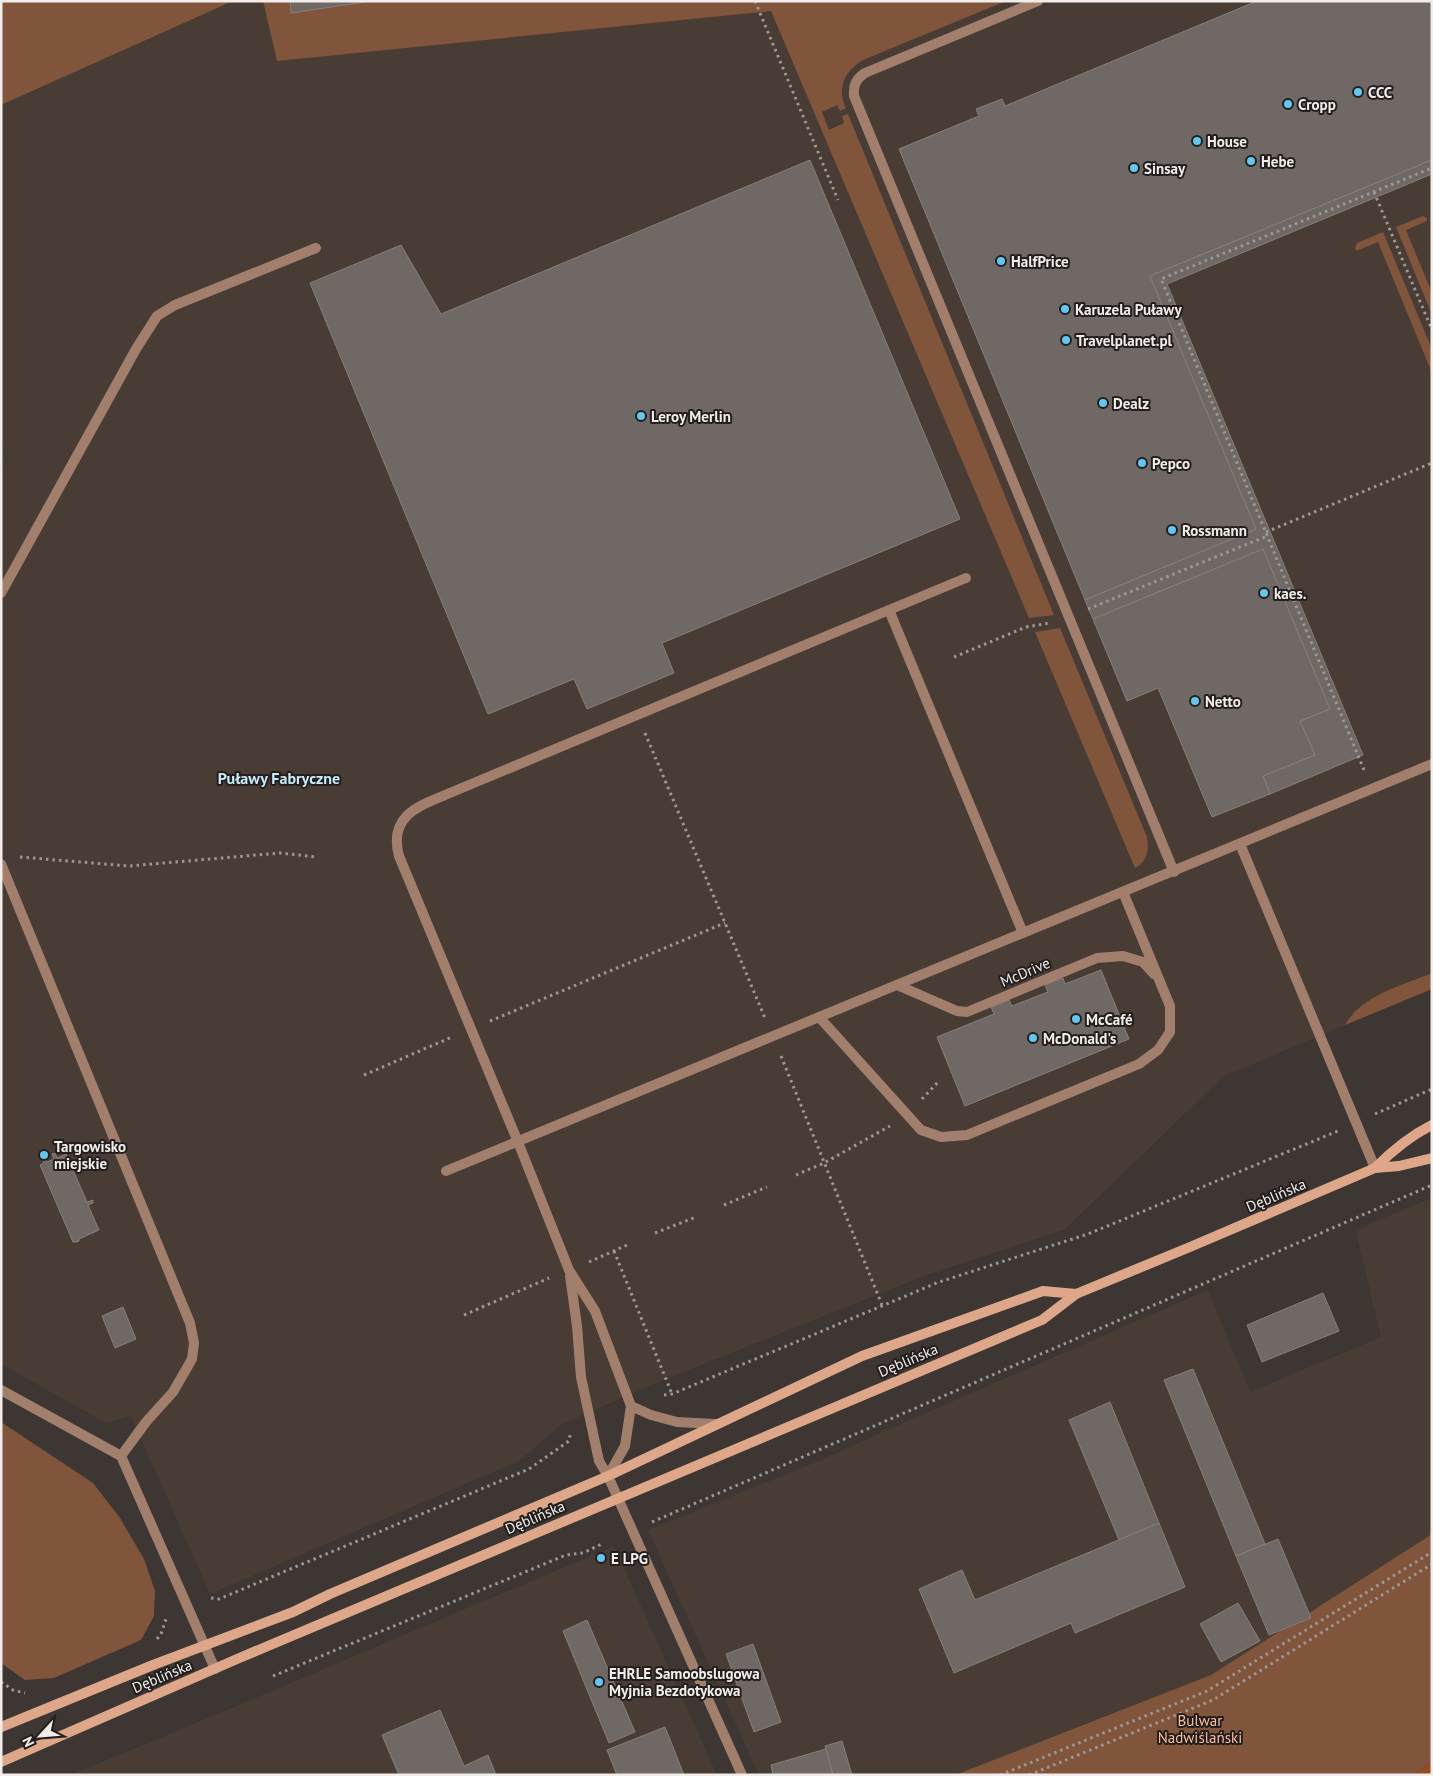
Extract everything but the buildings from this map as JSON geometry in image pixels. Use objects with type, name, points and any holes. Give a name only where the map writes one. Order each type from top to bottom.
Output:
[{"type":"main road","name":"Dęblińska","points":[[1375,1168],[1391,1152],[1416,1133],[1432,1125]]},
{"type":"main road","name":"Dęblińska","points":[[1,1762],[215,1669],[1042,1320],[1076,1294],[1199,1244],[1375,1168],[1399,1166],[1432,1158]]},
{"type":"main road","name":"Dęblińska","points":[[1,1727],[153,1665],[293,1612],[330,1594],[608,1476],[862,1356],[1043,1291],[1076,1294]]},
{"type":"lane","points":[[1038,1],[865,74],[855,82],[854,96],[1174,872]]},
{"type":"lane","points":[[1,593],[136,349],[157,316],[175,305],[316,248]]},
{"type":"lane","points":[[742,1775],[608,1476],[599,1461],[583,1386],[574,1298],[568,1270],[518,1142],[399,856],[396,834],[404,817],[411,810],[419,806],[966,578]]},
{"type":"lane","points":[[889,610],[1022,933]]},
{"type":"lane","points":[[446,1171],[1432,764]]},
{"type":"lane","points":[[1240,844],[1375,1168]]},
{"type":"lane","points":[[1,864],[190,1323],[194,1343],[192,1359],[173,1392],[146,1422],[121,1456]]},
{"type":"lane","points":[[819,1017],[921,1130],[941,1137],[967,1135],[1139,1064],[1158,1050],[1170,1032],[1170,1006],[1124,892]]},
{"type":"lane","name":"McDrive","points":[[897,985],[957,1011],[966,1012],[1097,958],[1122,956],[1143,962],[1160,980]]},
{"type":"lane","points":[[568,1270],[595,1311],[631,1406],[625,1446],[608,1476]]},
{"type":"lane","points":[[1,1390],[121,1456],[215,1669]]},
{"type":"lane","points":[[631,1406],[651,1415],[677,1422],[715,1424]]},
{"type":"path","points":[[755,1],[838,200]]},
{"type":"path","points":[[1372,789],[1161,279],[1432,168]]},
{"type":"path","points":[[1374,192],[1432,330]]},
{"type":"path","points":[[954,657],[1026,627],[1057,622],[1068,618],[1432,463]]},
{"type":"path","points":[[637,715],[773,1037],[882,1305]]},
{"type":"path","points":[[13,852],[19,857],[129,866],[280,853],[316,857]]},
{"type":"path","points":[[364,1075],[725,923]]},
{"type":"path","points":[[796,1175],[824,1163],[891,1125],[919,1102],[940,1080]]},
{"type":"path","points":[[658,1396],[672,1394],[939,1282],[1088,1234],[1432,1089]]},
{"type":"path","points":[[646,1524],[1432,1185]]},
{"type":"path","points":[[724,1205],[767,1187]]},
{"type":"path","points":[[655,1233],[696,1217]]},
{"type":"path","points":[[586,1263],[627,1245]]},
{"type":"path","points":[[614,1251],[672,1394]]},
{"type":"path","points":[[464,1314],[552,1277]]},
{"type":"path","points":[[211,1598],[219,1600],[530,1468],[569,1441],[571,1433]]},
{"type":"path","points":[[273,1676],[566,1555],[583,1553],[604,1543]]},
{"type":"path","points":[[1000,1775],[1207,1691],[1432,1552]]},
{"type":"path","points":[[1029,1775],[1213,1700],[1432,1564]]},
{"type":"shaded area","points":[[233,1],[263,1],[277,61],[767,1],[1432,1],[1432,989],[1224,1076],[1064,1230],[932,1273],[671,1377],[562,1424],[519,1461],[210,1594],[131,1416],[106,1423],[1,1364],[1,444],[20,504],[1,442],[1,105]]},
{"type":"shaded area","points":[[1432,1198],[1432,1534],[1309,1613],[1311,1618],[1280,1631],[1211,1675],[955,1775],[759,1775],[648,1530],[819,1461],[1208,1290],[1250,1392],[1381,1337],[1356,1232],[1371,1223]]},
{"type":"shaded area","points":[[614,1546],[717,1775],[71,1775],[253,1699]]},
{"type":"shaded area","points":[[1432,1761],[1432,1775],[1414,1775]]},
{"type":"green space","points":[[1,1],[233,1],[1,105]]},
{"type":"green space","points":[[263,1],[1006,1],[863,60],[851,69],[844,81],[842,94],[846,108],[840,111],[837,105],[822,112],[829,130],[844,123],[842,116],[848,114],[1054,615],[1029,618],[771,11],[277,61]]},
{"type":"green space","points":[[1423,216],[1427,218],[1427,221],[1406,230],[1432,293],[1432,315],[1396,227]]},
{"type":"green space","points":[[1383,232],[1432,349],[1432,373],[1378,242],[1356,251],[1357,243]]},
{"type":"green space","points":[[1060,628],[1147,837],[1147,855],[1143,862],[1135,868],[1035,632]]},
{"type":"green space","points":[[1432,973],[1432,989],[1345,1025],[1361,1006],[1372,999],[1395,987]]},
{"type":"green space","points":[[1,1422],[93,1483],[120,1518],[144,1559],[155,1591],[154,1616],[141,1640],[54,1678],[25,1680],[1,1663]]},
{"type":"green space","name":"Bulwar Nadwiślański","points":[[1432,1534],[1432,1761],[1414,1775],[955,1775],[1211,1675],[1280,1631],[1311,1618],[1309,1613]]},
{"type":"place","name":"CCC","points":[[1358,92]]},
{"type":"place","name":"Cropp","points":[[1288,104]]},
{"type":"place","name":"House","points":[[1197,141]]},
{"type":"place","name":"Hebe","points":[[1251,161]]},
{"type":"place","name":"Sinsay","points":[[1134,168]]},
{"type":"place","name":"HalfPrice","points":[[1001,261]]},
{"type":"place","name":"Karuzela Puławy","points":[[1065,309]]},
{"type":"place","name":"Travelplanet.pl","points":[[1066,340]]},
{"type":"place","name":"Dealz","points":[[1103,403]]},
{"type":"place","name":"Leroy Merlin","points":[[641,416]]},
{"type":"place","name":"Pepco","points":[[1142,463]]},
{"type":"place","name":"Rossmann","points":[[1172,530]]},
{"type":"place","name":"kaes.","points":[[1264,593]]},
{"type":"place","name":"Netto","points":[[1195,701]]},
{"type":"place","name":"McCafé","points":[[1076,1019]]},
{"type":"place","name":"McDonald's","points":[[1033,1038]]},
{"type":"place","name":"Targowisko miejskie","points":[[44,1155]]},
{"type":"place","name":"E LPG","points":[[601,1558]]},
{"type":"place","name":"EHRLE Samoobslugowa Myjnia Bezdotykowa","points":[[599,1682]]},
{"type":"district","name":"Puławy Fabryczne","points":[[279,778]]}]
